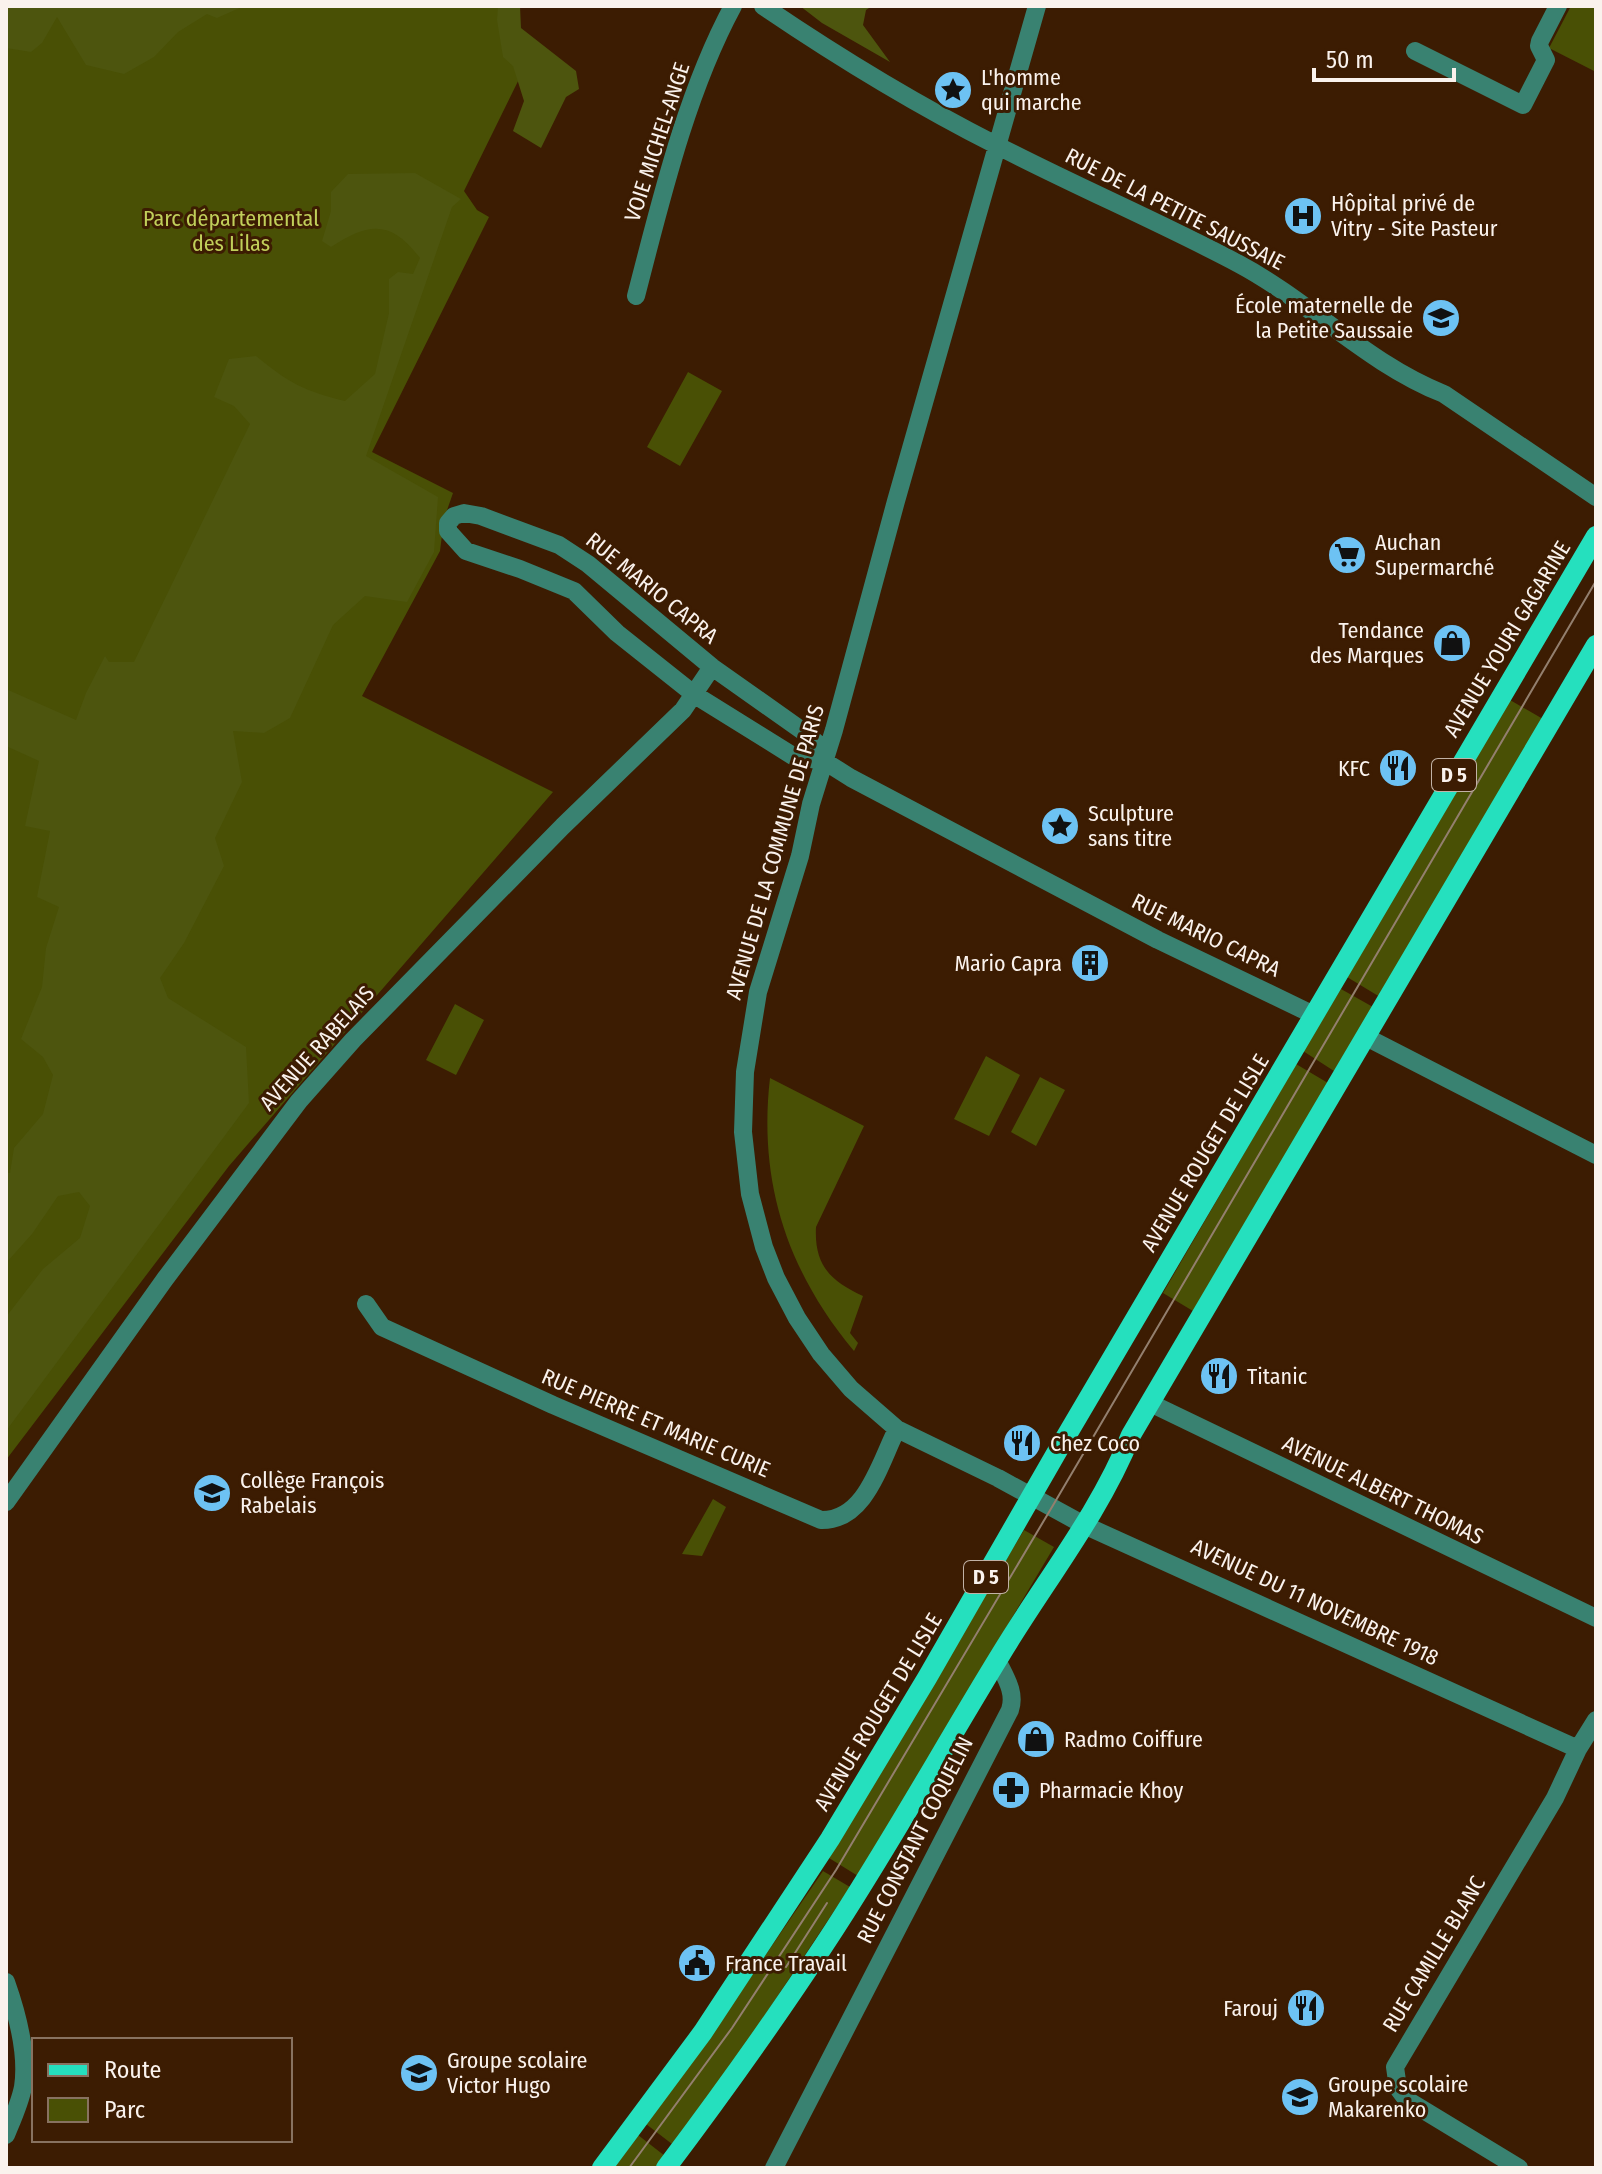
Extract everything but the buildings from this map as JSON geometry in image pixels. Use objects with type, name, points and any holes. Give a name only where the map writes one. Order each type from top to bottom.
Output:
[{"type":"main road","name":"AVENUE YOURI GAGARINE","points":[[1314,1015],[1596,536]]},
{"type":"main road","name":"D 5","points":[[666,2168],[752,2051],[826,1942],[997,1660],[1116,1473],[1131,1435],[1596,645]]},
{"type":"main road","name":"AVENUE ROUGET DE LISLE","points":[[602,2168],[703,2032],[830,1839],[1314,1015]]},
{"type":"street","name":"VOIE MICHEL-ANGE","points":[[636,296],[688,113],[733,6]]},
{"type":"street","name":"RUE DE LA PETITE SAUSSAIE","points":[[763,6],[864,71],[997,146],[1240,265],[1292,297],[1389,366],[1417,383],[1444,394],[1596,497]]},
{"type":"street","name":"AVENUE DE LA COMMUNE DE PARIS","points":[[1032,1496],[897,1429],[851,1389],[821,1354],[783,1292],[764,1247],[750,1194],[743,1132],[745,1072],[758,992],[800,856],[896,501],[1037,6]]},
{"type":"street","points":[[1415,51],[1523,105],[1546,60],[1540,41],[1558,6]]},
{"type":"street","name":"RUE MARIO CAPRA","points":[[824,761],[818,744],[804,732],[712,667],[588,564],[559,545],[481,516],[464,513],[454,516],[448,523],[448,531],[466,551],[574,591],[617,633],[695,695],[793,756],[824,761],[1158,940],[1314,1015]]},
{"type":"street","points":[[574,591],[588,564]]},
{"type":"street","name":"AVENUE RABELAIS","points":[[6,1502],[184,1253],[259,1151],[308,1091],[353,1040],[695,695],[712,667]]},
{"type":"street","points":[[1366,1037],[1596,1155]]},
{"type":"street","name":"RUE PIERRE ET MARIE CURIE","points":[[366,1304],[382,1327],[543,1401],[821,1520],[841,1518],[858,1505],[897,1429]]},
{"type":"street","name":"AVENUE ALBERT THOMAS","points":[[1150,1403],[1596,1618]]},
{"type":"street","name":"AVENUE DU 11 NOVEMBRE 1918","points":[[1032,1496],[1084,1525],[1578,1749]]},
{"type":"street","name":"RUE CONSTANT COQUELIN","points":[[774,2168],[1010,1710],[1013,1700],[1011,1689],[997,1660]]},
{"type":"street","name":"RUE CAMILLE BLANC","points":[[1519,2168],[1407,2100],[1398,2088],[1395,2067],[1555,1798],[1578,1749],[1596,1720]]},
{"type":"street","points":[[6,1982],[14,2004],[23,2061],[23,2087],[6,2135]]},
{"type":"green space","name":"Parc départemental des Lilas","points":[[6,6],[511,6],[525,67],[464,191],[477,210],[489,217],[372,452],[453,493],[444,519],[440,551],[362,696],[553,792],[229,1166],[6,1460]]},
{"type":"green space","points":[[6,6],[244,6],[217,18],[207,14],[178,32],[154,57],[124,74],[86,65],[57,17],[42,43],[31,52],[6,48]]},
{"type":"green space","points":[[498,6],[520,6],[521,28],[576,71],[579,89],[566,97],[541,148],[513,131],[524,101],[513,66],[503,57]]},
{"type":"green space","points":[[800,6],[872,6],[866,10],[863,25],[890,62],[822,23]]},
{"type":"green space","points":[[1571,6],[1596,6],[1596,72],[1549,48]]},
{"type":"green space","points":[[415,173],[461,199],[452,207],[366,456],[438,497],[434,552],[407,602],[365,596],[333,625],[290,718],[264,733],[233,731],[242,782],[215,838],[224,866],[184,943],[160,978],[168,998],[246,1047],[249,1103],[6,1431],[6,1317],[43,1269],[80,1238],[90,1206],[79,1192],[58,1196],[32,1234],[6,1263],[6,1173],[10,1173],[14,1148],[43,1114],[53,1075],[43,1057],[21,1039],[42,987],[46,948],[59,907],[37,897],[50,831],[25,826],[39,761],[6,746],[6,689],[76,720],[105,656],[109,662],[134,662],[250,424],[234,406],[214,397],[229,359],[256,356],[298,385],[345,401],[375,374],[389,313],[389,279],[398,272],[413,274],[420,258],[399,237],[379,229],[357,233],[331,247],[322,241],[331,211],[331,192],[348,174]]},
{"type":"green space","points":[[688,372],[722,391],[680,466],[647,447]]},
{"type":"green space","points":[[1510,700],[1543,719],[1380,997],[1347,977]]},
{"type":"green space","points":[[1341,989],[1373,1007],[1334,1071],[1303,1051]]},
{"type":"green space","points":[[455,1004],[484,1020],[456,1075],[426,1060]]},
{"type":"green space","points":[[986,1056],[1020,1075],[989,1136],[954,1119]]},
{"type":"green space","points":[[1296,1064],[1328,1083],[1193,1311],[1163,1293]]},
{"type":"green space","points":[[1040,1077],[1065,1090],[1036,1146],[1011,1132]]},
{"type":"green space","points":[[770,1078],[864,1126],[816,1227],[818,1252],[827,1270],[842,1284],[863,1296],[850,1333],[858,1343],[854,1351],[811,1289],[782,1223],[769,1153],[767,1116]]},
{"type":"green space","points":[[713,1499],[726,1507],[702,1556],[682,1554]]},
{"type":"green space","points":[[1024,1530],[1054,1547],[858,1876],[829,1858]]},
{"type":"green space","points":[[823,1871],[850,1887],[737,2057],[672,2144],[646,2124]]},
{"type":"green space","points":[[638,2135],[665,2156],[656,2168],[614,2168]]},
{"type":"tram line","points":[[629,2168],[732,2028],[836,1870],[1596,581]]},
{"type":"tram line","points":[[786,1967],[827,1903]]},
{"type":"place","name":"L'homme qui marche","points":[[953,90]]},
{"type":"place","name":"Hôpital privé de Vitry - Site Pasteur","points":[[1303,216]]},
{"type":"place","name":"École maternelle de la Petite Saussaie","points":[[1441,318]]},
{"type":"place","name":"Auchan Supermarché","points":[[1347,555]]},
{"type":"place","name":"Tendance des Marques","points":[[1452,643]]},
{"type":"place","name":"KFC","points":[[1398,768]]},
{"type":"place","name":"Sculpture sans titre","points":[[1060,826]]},
{"type":"place","name":"Mario Capra","points":[[1090,963]]},
{"type":"place","name":"Titanic","points":[[1219,1376]]},
{"type":"place","name":"Chez Coco","points":[[1022,1443]]},
{"type":"place","name":"Collège François Rabelais","points":[[212,1493]]},
{"type":"place","name":"Radmo Coiffure","points":[[1036,1739]]},
{"type":"place","name":"Pharmacie Khoy","points":[[1011,1790]]},
{"type":"place","name":"France Travail","points":[[697,1963]]},
{"type":"place","name":"Farouj","points":[[1306,2008]]},
{"type":"place","name":"Groupe scolaire Victor Hugo","points":[[419,2073]]},
{"type":"place","name":"Groupe scolaire Makarenko","points":[[1300,2097]]}]
